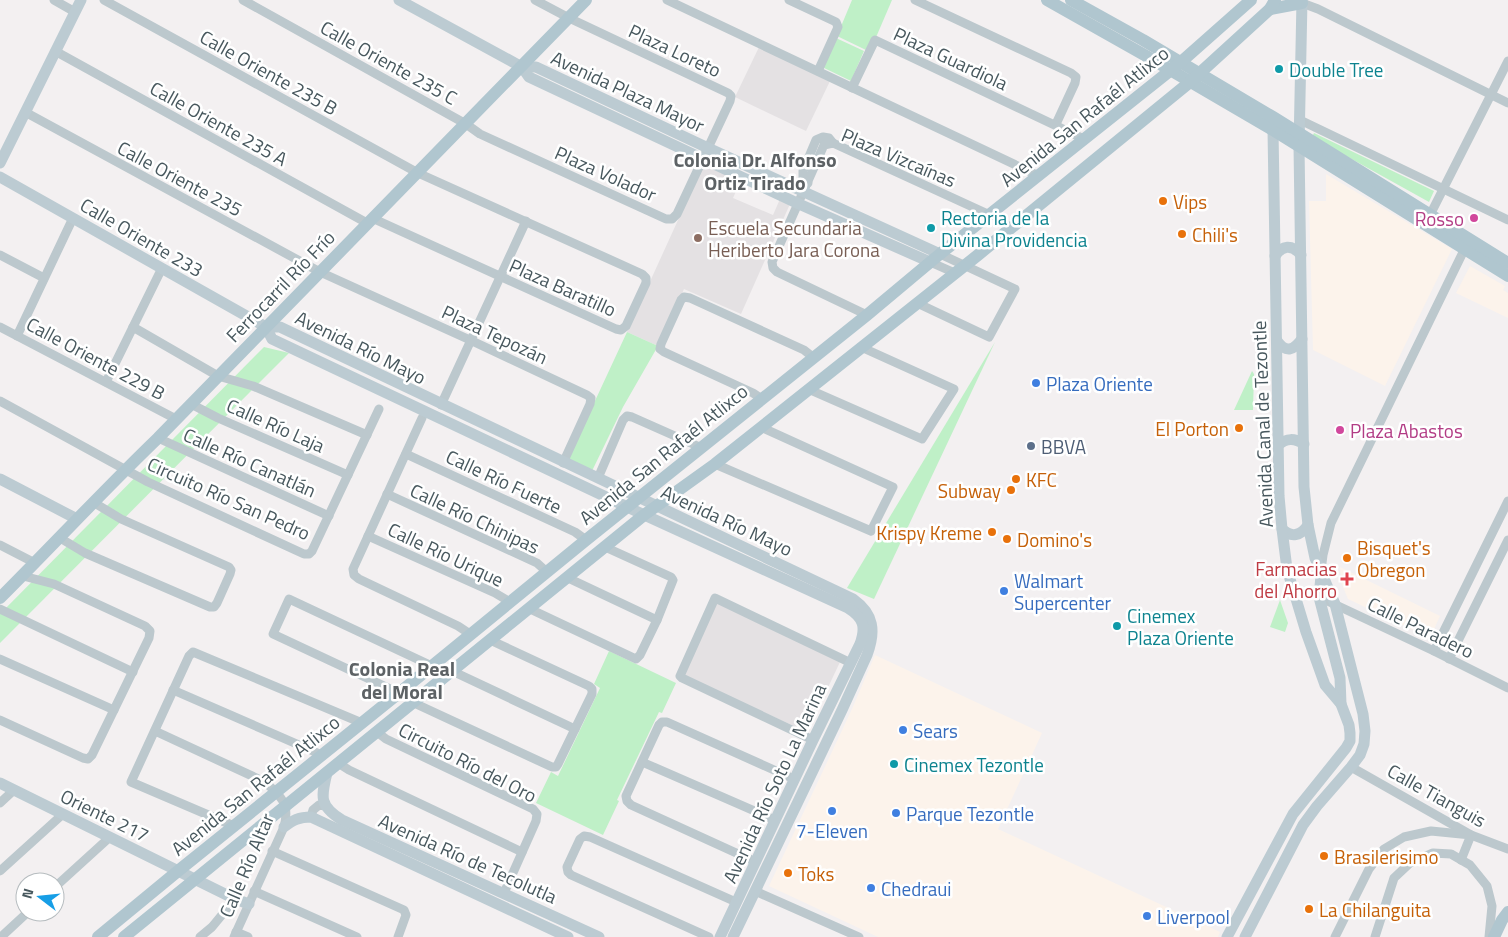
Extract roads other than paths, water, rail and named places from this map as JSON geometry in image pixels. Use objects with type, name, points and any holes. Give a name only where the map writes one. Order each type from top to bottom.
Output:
[{"type":"main road","name":"Ferrocarril Río Frío","points":[[0,598],[586,0]]},
{"type":"main road","points":[[1047,0],[1170,70],[1195,78],[1299,133],[1430,215],[1508,276]]},
{"type":"main road","points":[[1071,0],[1181,62],[1195,78],[1273,130],[1299,133],[1468,244],[1508,263]]},
{"type":"main road","name":"Avenida San Rafaél Atlixco","points":[[98,937],[930,262],[1181,62],[1251,0]]},
{"type":"main road","points":[[1273,4],[1302,2]]},
{"type":"main road","name":"Avenida San Rafaél Atlixco","points":[[124,937],[644,515],[715,464],[965,265],[1195,78],[1273,4]]},
{"type":"main road","points":[[1494,937],[1508,912]]},
{"type":"street","points":[[54,0],[75,12]]},
{"type":"street","points":[[0,163],[80,0]]},
{"type":"street","name":"Calle Oriente 235 B","points":[[104,0],[418,173]]},
{"type":"street","name":"Calle Oriente 235 C","points":[[243,0],[466,124]]},
{"type":"street","name":"Avenida Plaza Mayor","points":[[399,0],[522,67],[529,77],[706,153],[806,187],[940,254],[1014,288],[989,337],[917,303]]},
{"type":"street","points":[[535,0],[569,18]]},
{"type":"street","points":[[667,0],[1038,176]]},
{"type":"street","points":[[789,0],[836,22],[838,26],[818,71]]},
{"type":"street","points":[[915,0],[1076,77],[1056,124]]},
{"type":"street","points":[[1302,2],[1320,4],[1508,103]]},
{"type":"street","name":"Avenida Canal de Tezontle","points":[[1245,937],[1303,825],[1360,755],[1364,744],[1365,730],[1363,714],[1335,604],[1315,558],[1308,525],[1304,487],[1299,133],[1302,2]]},
{"type":"street","name":"Plaza Loreto","points":[[569,18],[728,92],[731,96],[730,101],[706,153]]},
{"type":"street","name":"Plaza Guardiola","points":[[852,88],[875,40],[1056,124],[1084,139]]},
{"type":"street","name":"Calle Oriente 235 A","points":[[55,52],[370,221]]},
{"type":"street","points":[[1430,215],[1508,61]]},
{"type":"street","name":"Calle Oriente 235","points":[[25,112],[320,272]]},
{"type":"street","name":"Plaza Volador","points":[[466,124],[480,134],[666,219],[672,219],[677,214],[706,153]]},
{"type":"street","name":"Avenida Canal de Tezontle","points":[[1273,130],[1278,445],[1286,569],[1325,685],[1341,704]]},
{"type":"street","points":[[1299,133],[1444,188],[1508,220]]},
{"type":"street","name":"Plaza Vizcaínas","points":[[867,315],[777,272],[773,268],[772,262],[824,145],[833,143],[990,215]]},
{"type":"street","name":"Avenida Plaza Mayor","points":[[706,153],[799,204],[954,273]]},
{"type":"street","name":"Plaza Baratillo","points":[[370,221],[500,276],[616,329],[621,330],[626,326],[646,283],[646,278],[642,274],[418,173]]},
{"type":"street","name":"Calle Oriente 233","points":[[0,177],[266,327]]},
{"type":"street","points":[[17,336],[73,218]]},
{"type":"street","points":[[441,405],[526,221]]},
{"type":"street","points":[[1321,574],[1323,555],[1331,523],[1468,244]]},
{"type":"street","points":[[1275,256],[1284,247],[1297,250],[1300,255]]},
{"type":"street","points":[[0,255],[44,278]]},
{"type":"street","points":[[106,382],[162,268]]},
{"type":"street","name":"Plaza Tepozán","points":[[320,272],[470,340],[591,398],[563,463]]},
{"type":"street","points":[[762,399],[660,349],[684,297],[690,298],[804,350],[814,358]]},
{"type":"street","name":"Calle Oriente 229 B","points":[[0,326],[176,419]]},
{"type":"street","points":[[133,327],[218,376],[253,386],[367,435]]},
{"type":"street","name":"Avenida Río Mayo","points":[[266,327],[280,327],[563,463],[853,599],[868,614],[872,631],[865,646],[862,636],[862,620],[857,613],[848,608],[644,515],[272,339],[266,327]]},
{"type":"street","points":[[1277,341],[1282,347],[1292,349],[1302,339]]},
{"type":"street","points":[[808,389],[922,439],[954,389],[861,347]]},
{"type":"street","name":"Circuito Río San Pedro","points":[[0,401],[148,482],[304,554],[309,554],[312,551],[379,409]]},
{"type":"street","name":"Calle Río Laja","points":[[191,404],[218,418],[348,475]]},
{"type":"street","points":[[598,478],[623,420],[627,416],[702,448]]},
{"type":"street","points":[[422,418],[353,569],[354,575],[458,626],[470,634]]},
{"type":"street","points":[[715,464],[871,531],[893,487],[761,427]]},
{"type":"street","name":"Calle Río Canatlán","points":[[158,438],[329,516]]},
{"type":"street","points":[[1278,445],[1286,439],[1297,440],[1304,444]]},
{"type":"street","name":"Calle Río Fuerte","points":[[406,454],[575,532],[586,540]]},
{"type":"street","points":[[0,479],[78,519]]},
{"type":"street","name":"Calle Río Chinipas","points":[[387,494],[537,564],[547,572]]},
{"type":"street","points":[[60,538],[85,553],[210,607],[214,607],[217,604],[230,574],[229,567],[121,519],[93,502]]},
{"type":"street","points":[[1434,651],[1508,502]]},
{"type":"street","points":[[1282,529],[1286,533],[1293,535],[1304,531],[1308,525]]},
{"type":"street","name":"Calle Río Urique","points":[[368,536],[495,593],[510,602]]},
{"type":"street","points":[[1449,659],[1508,540]]},
{"type":"street","points":[[0,546],[35,563]]},
{"type":"street","points":[[530,609],[636,658],[640,655],[673,580],[671,577],[605,547]]},
{"type":"street","name":"Avenida Canal de Tezontle","points":[[1227,937],[1293,814],[1346,748],[1350,733],[1341,704],[1340,678],[1319,597],[1321,574]]},
{"type":"street","points":[[0,720],[83,758],[88,758],[92,755],[149,638],[150,631],[145,626],[54,584],[22,576]]},
{"type":"street","points":[[568,578],[657,620]]},
{"type":"street","name":"Calle Paradero","points":[[1319,597],[1508,688]]},
{"type":"street","points":[[399,693],[273,634],[289,598],[432,666]]},
{"type":"street","points":[[813,740],[680,676],[715,598],[850,663]]},
{"type":"street","points":[[0,609],[133,672]]},
{"type":"street","points":[[414,703],[552,767],[556,767],[592,694],[592,689],[490,640]]},
{"type":"street","name":"Avenida Río Soto La Marina","points":[[720,937],[850,663],[865,646]]},
{"type":"street","name":"Avenida Río Soto La Marina","points":[[736,936],[755,891],[842,710],[865,646]]},
{"type":"street","points":[[234,826],[131,782],[189,656],[193,652],[362,724]]},
{"type":"street","points":[[0,659],[114,710]]},
{"type":"street","points":[[452,671],[575,730]]},
{"type":"street","points":[[173,690],[322,755]]},
{"type":"street","points":[[756,862],[631,805],[627,801],[626,796],[662,722],[667,722],[794,779]]},
{"type":"street","points":[[155,731],[265,782],[277,792],[286,806]]},
{"type":"street","name":"Circuito Río del Oro","points":[[377,732],[386,739],[533,809],[537,814],[536,821],[504,893]]},
{"type":"street","points":[[642,762],[775,820]]},
{"type":"street","points":[[338,763],[349,770],[522,852]]},
{"type":"street","name":"Calle Tianguis","points":[[1352,767],[1471,834],[1508,849]]},
{"type":"street","points":[[284,827],[300,817],[311,817],[313,810],[319,805],[326,806],[323,798],[323,788],[327,773]]},
{"type":"street","name":"Oriente 217","points":[[0,783],[248,904]]},
{"type":"street","points":[[0,803],[14,790]]},
{"type":"street","name":"Calle Río Altar","points":[[235,934],[284,827],[286,806]]},
{"type":"street","name":"Avenida Río de Tecolutla","points":[[326,806],[331,814],[342,820],[599,937]]},
{"type":"street","points":[[0,871],[63,814]]},
{"type":"street","name":"Avenida Río de Tecolutla","points":[[311,817],[568,937]]},
{"type":"street","points":[[1335,937],[1369,869],[1384,849],[1404,837],[1431,831],[1471,834],[1461,860]]},
{"type":"street","points":[[709,937],[571,876],[567,867],[580,839],[584,836],[590,836],[736,902]]},
{"type":"street","points":[[65,878],[110,837]]},
{"type":"street","points":[[272,851],[404,910],[406,916],[398,937]]},
{"type":"street","points":[[1375,937],[1394,878],[1410,862],[1433,853],[1451,854],[1461,860],[1470,866],[1487,886],[1492,906],[1490,937]]},
{"type":"street","points":[[254,891],[357,937]]},
{"type":"street","points":[[755,891],[859,937]]},
{"type":"street","points":[[200,937],[212,927],[235,899]]},
{"type":"street","points":[[1,937],[17,922]]},
{"type":"street","points":[[207,937],[212,927]]},
{"type":"street","points":[[235,934],[248,937]]},
{"type":"place","name":"Double Tree","points":[[1279,69]]},
{"type":"place","name":"Vips","points":[[1163,201]]},
{"type":"place","name":"Rosso","points":[[1474,218]]},
{"type":"place","name":"Rectoria de la Divina Providencia","points":[[931,228]]},
{"type":"place","name":"Chili's","points":[[1182,234]]},
{"type":"place","name":"Escuela Secundaria Heriberto Jara Corona","points":[[698,238]]},
{"type":"place","name":"Plaza Oriente","points":[[1036,383]]},
{"type":"place","name":"El Porton","points":[[1239,428]]},
{"type":"place","name":"Plaza Abastos","points":[[1340,430]]},
{"type":"place","name":"BBVA","points":[[1031,446]]},
{"type":"place","name":"KFC","points":[[1016,479]]},
{"type":"place","name":"Subway","points":[[1011,490]]},
{"type":"place","name":"Krispy Kreme","points":[[992,532]]},
{"type":"place","name":"Domino's","points":[[1007,539]]},
{"type":"place","name":"Bisquet's Obregon","points":[[1347,558]]},
{"type":"place","name":"Farmacias del Ahorro","points":[[1347,579]]},
{"type":"place","name":"Walmart Supercenter","points":[[1004,591]]},
{"type":"place","name":"Cinemex Plaza Oriente","points":[[1117,626]]},
{"type":"place","name":"Sears","points":[[903,730]]},
{"type":"place","name":"Cinemex Tezontle","points":[[894,764]]},
{"type":"place","name":"7-Eleven","points":[[832,811]]},
{"type":"place","name":"Parque Tezontle","points":[[896,813]]},
{"type":"place","name":"Brasilerisimo","points":[[1324,856]]},
{"type":"place","name":"Toks","points":[[788,873]]},
{"type":"place","name":"Chedraui","points":[[871,888]]},
{"type":"place","name":"La Chilanguita","points":[[1309,909]]},
{"type":"place","name":"Liverpool","points":[[1147,916]]},
{"type":"district","name":"Colonia Dr. Alfonso Ortiz Tirado","points":[[755,170]]},
{"type":"district","name":"Colonia Real del Moral","points":[[402,680]]}]
